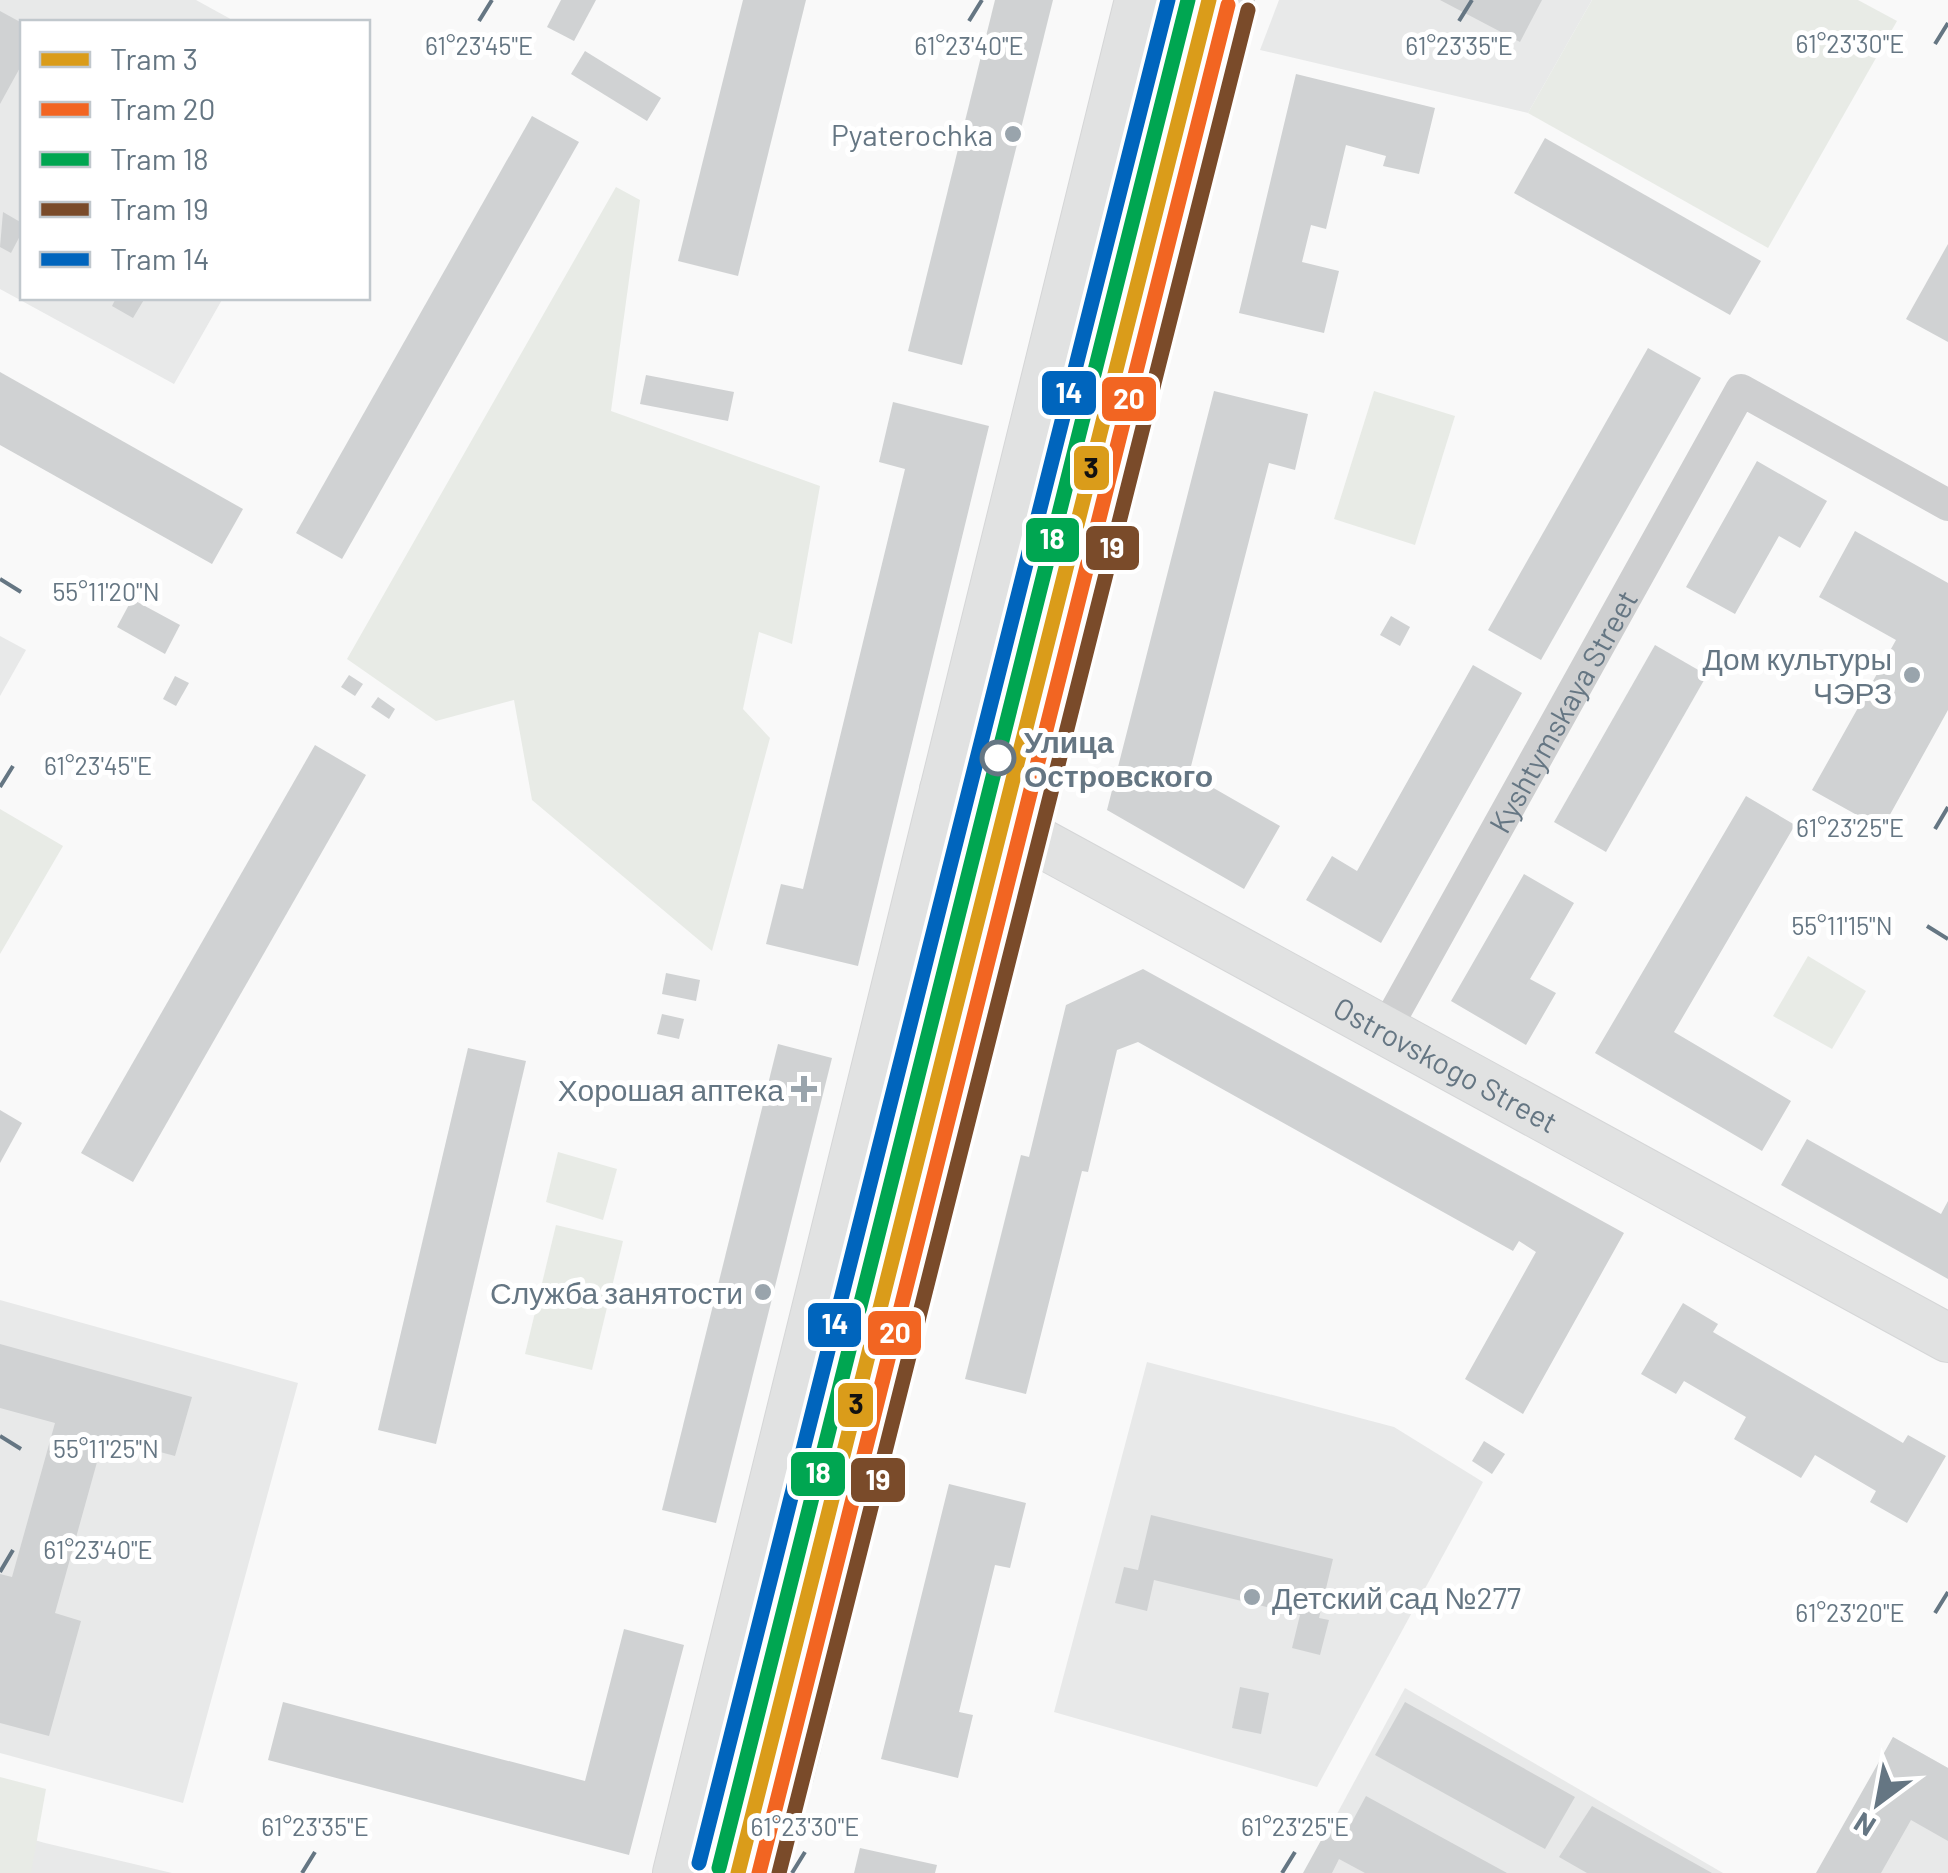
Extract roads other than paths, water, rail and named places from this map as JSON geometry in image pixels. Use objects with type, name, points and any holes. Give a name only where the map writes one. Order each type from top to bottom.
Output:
[{"type":"main road","points":[[677,1873],[1139,0]]},
{"type":"main road","points":[[789,1776],[1230,0]]},
{"type":"main road","name":"Ostrovskogo Street","points":[[944,790],[1948,1338]]},
{"type":"street","name":"Kyshtymskaya Street","points":[[1385,1030],[1740,390],[1948,504]]},
{"type":"tram line","name":"14","points":[[699,1863],[1168,0]]},
{"type":"tram line","name":"18","points":[[719,1868],[1188,0]]},
{"type":"tram line","name":"3","points":[[738,1873],[1209,0]]},
{"type":"tram line","name":"20","points":[[759,1873],[1228,5]]},
{"type":"tram line","name":"19","points":[[779,1873],[1248,10]]},
{"type":"place","name":"Pyaterochka","points":[[1013,134]]},
{"type":"place","name":"Дом культуры ЧЭРЗ","points":[[1912,675]]},
{"type":"place","name":"Улица Островского","points":[[998,758]]},
{"type":"place","name":"Хорошая аптека","points":[[804,1089]]},
{"type":"place","name":"Служба занятости","points":[[763,1292]]},
{"type":"place","name":"Детский сад №277","points":[[1252,1597]]}]
